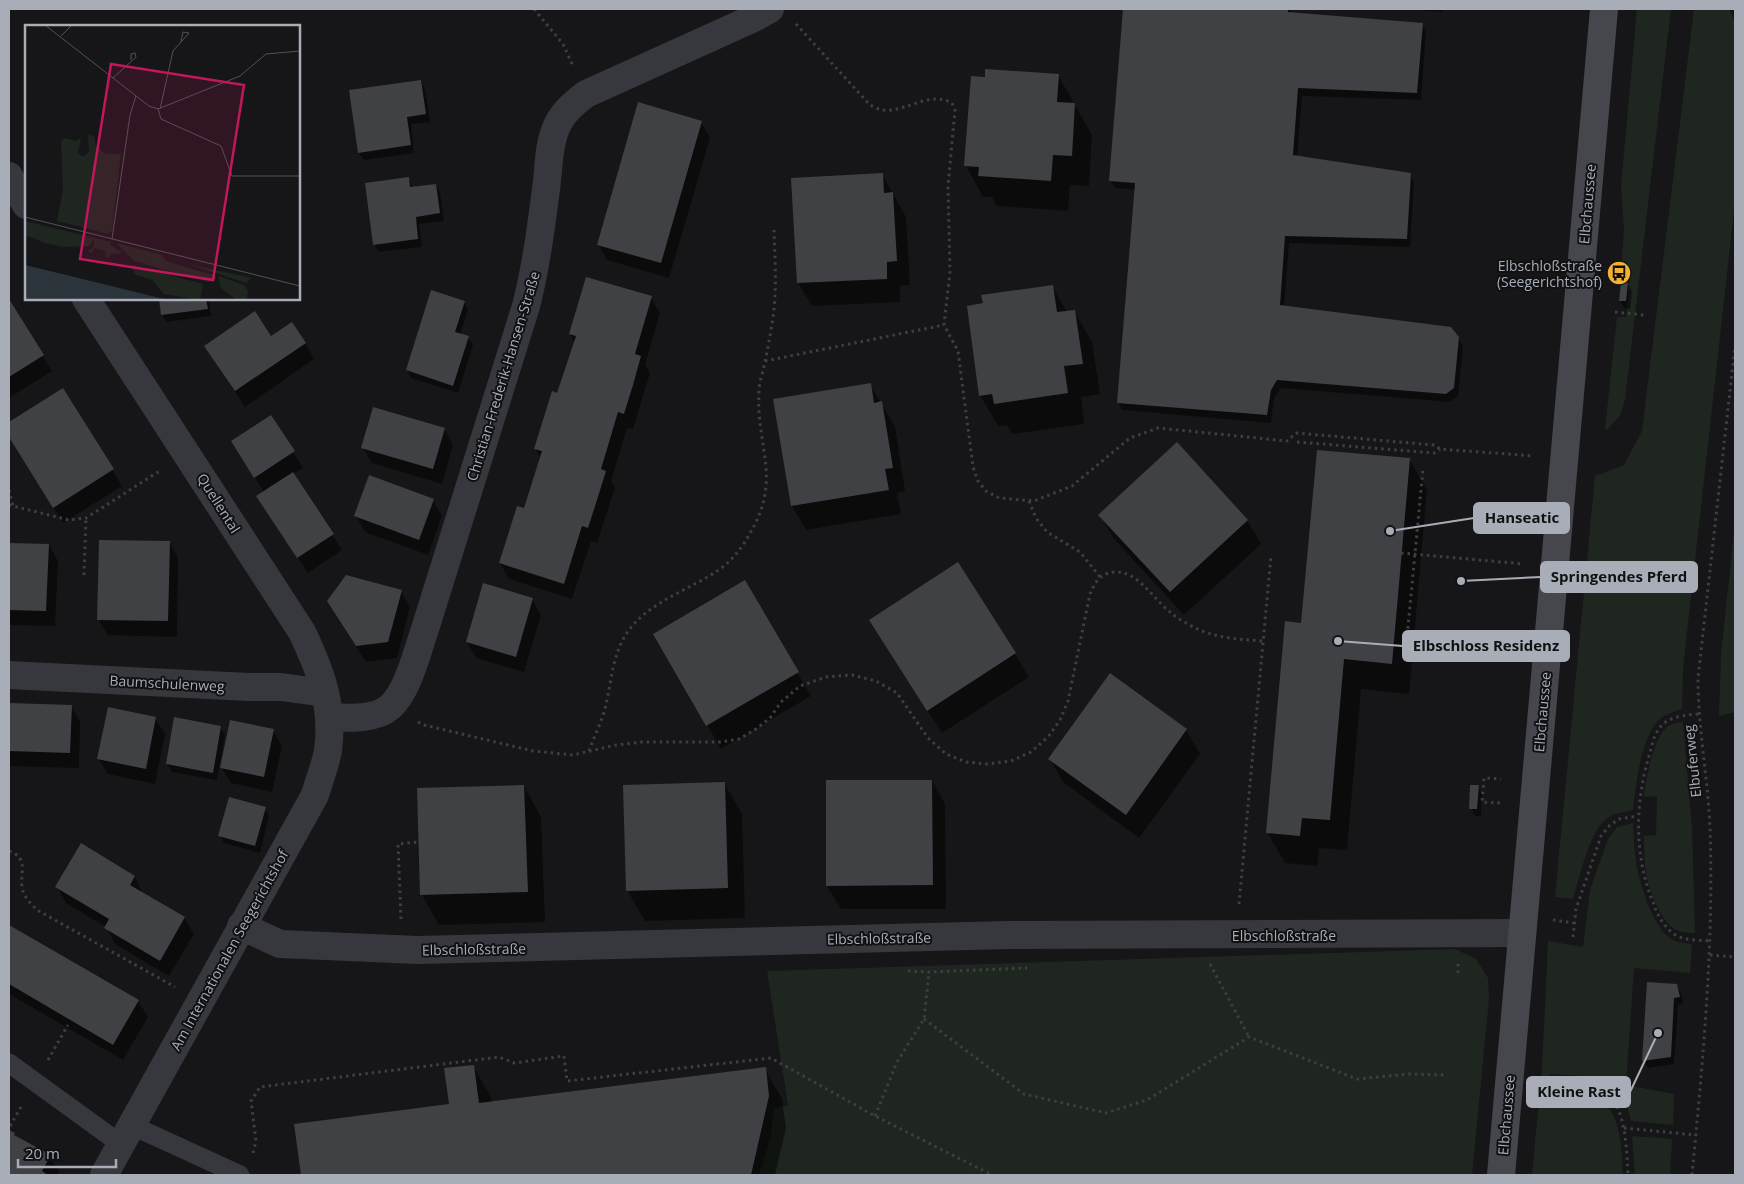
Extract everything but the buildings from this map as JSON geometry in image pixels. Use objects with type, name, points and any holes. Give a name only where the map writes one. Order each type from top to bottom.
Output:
[{"type":"main road","name":"Elbchaussee","points":[[1501,1175],[1604,9]]},
{"type":"street","name":"Christian-Frederik-Hansen-Straße","points":[[328,705],[348,718],[365,716],[384,710],[396,700],[408,676],[425,629],[526,306],[536,267],[551,149],[555,130],[563,115],[573,103],[586,94],[770,9]]},
{"type":"street","points":[[9,176],[25,203]]},
{"type":"street","name":"Quellental","points":[[87,300],[302,632],[318,664],[328,705]]},
{"type":"street","name":"Baumschulenweg","points":[[9,675],[281,687],[328,705]]},
{"type":"street","name":"Am Internationalen Seegerichtshof","points":[[104,1175],[315,795],[328,752],[328,705]]},
{"type":"street","name":"Elbschloßstraße","points":[[241,926],[280,944],[417,950],[1008,935],[1522,933]]},
{"type":"lane","points":[[9,1063],[127,1135],[240,1175]]},
{"type":"path","points":[[534,9],[564,44],[574,67]]},
{"type":"path","points":[[803,32],[870,105],[881,110],[894,109],[934,98],[944,98],[952,103],[955,110],[948,186],[950,272],[944,325],[958,351],[973,466],[978,482],[986,491],[999,498],[1034,501],[1072,486],[1130,438],[1158,428],[1287,441],[1296,433],[1434,445],[1440,449],[1564,458]]},
{"type":"path","points":[[588,751],[604,711],[616,659],[625,636],[638,620],[654,607],[718,570],[736,554],[750,534],[762,509],[768,483],[766,458],[759,422],[759,390],[773,316],[776,280],[774,230]]},
{"type":"path","points":[[1614,312],[1644,315]]},
{"type":"path","points":[[765,361],[944,325]]},
{"type":"path","name":"Elbuferweg","points":[[1692,1175],[1711,941],[1710,827],[1698,714],[1698,678],[1735,346]]},
{"type":"path","points":[[1297,442],[1434,453],[1440,449]]},
{"type":"path","points":[[9,490],[11,506],[69,520],[86,518],[162,469]]},
{"type":"path","points":[[1406,648],[1422,469]]},
{"type":"path","points":[[1029,501],[1036,518],[1047,532],[1080,552],[1100,577]]},
{"type":"path","points":[[84,575],[86,518]]},
{"type":"path","points":[[1401,553],[1515,564]]},
{"type":"path","points":[[1236,935],[1271,556]]},
{"type":"path","points":[[411,719],[424,725],[533,751],[573,755],[616,745],[642,742],[720,742],[739,738],[756,729],[770,718],[782,702],[800,686],[826,677],[852,675],[876,681],[897,693],[928,738],[946,754],[966,762],[987,764],[1011,761],[1031,752],[1048,736],[1060,720],[1068,702],[1090,594],[1094,584],[1100,577],[1110,572],[1122,572],[1134,577],[1168,611],[1207,633],[1227,638],[1262,641]]},
{"type":"path","points":[[1698,714],[1671,719],[1656,732],[1639,796],[1640,863],[1646,885],[1658,915],[1666,926],[1674,934],[1684,938],[1711,941]]},
{"type":"path","points":[[1500,803],[1482,802],[1484,778],[1501,779]]},
{"type":"path","points":[[1573,937],[1576,909],[1601,836],[1610,824],[1619,818],[1638,816]]},
{"type":"path","points":[[401,920],[398,844],[419,842]]},
{"type":"path","points":[[9,851],[15,853],[21,860],[23,869],[22,888],[26,898],[38,910],[201,1002]]},
{"type":"path","points":[[1555,920],[1574,923]]},
{"type":"path","points":[[875,1116],[897,1062],[924,1019],[929,977],[927,937]]},
{"type":"path","points":[[1710,955],[1735,957]]},
{"type":"path","points":[[1458,958],[1458,975]]},
{"type":"path","points":[[1208,961],[1249,1037],[1357,1079],[1410,1074],[1446,1075]]},
{"type":"path","points":[[924,1019],[1024,1094],[1106,1114],[1146,1100],[1249,1037]]},
{"type":"path","points":[[251,1158],[256,1141],[251,1101],[260,1087],[499,1057],[514,1062],[564,1056],[567,1081],[771,1058],[875,1116],[992,1175]]},
{"type":"path","points":[[1553,1084],[1590,1089],[1608,1094],[1616,1106],[1624,1128],[1628,1175]]},
{"type":"path","points":[[1624,1128],[1696,1135]]},
{"type":"shaded area","points":[[1637,9],[1671,9],[1625,400],[1620,415],[1608,429],[1605,429],[1617,317],[1626,317],[1630,272],[1621,271],[1624,230],[1621,186]]},
{"type":"shaded area","points":[[1694,9],[1729,9],[1735,22],[1735,202],[1683,668],[1682,709],[1664,716],[1656,723],[1650,733],[1641,759],[1633,810],[1612,815],[1600,825],[1590,844],[1573,899],[1555,897],[1595,476],[1624,465],[1642,431]]},
{"type":"shaded area","points":[[1735,523],[1735,712],[1719,716],[1721,654]]},
{"type":"shaded area","points":[[1683,722],[1692,828],[1695,933],[1676,930],[1664,918],[1654,900],[1644,857],[1644,836],[1656,835],[1657,796],[1644,797],[1651,761],[1657,742],[1665,729],[1676,723]]},
{"type":"shaded area","points":[[1633,823],[1638,870],[1653,915],[1658,925],[1670,938],[1678,942],[1692,944],[1690,973],[1634,968],[1626,1085],[1674,1094],[1673,1125],[1631,1121],[1627,1105],[1620,1093],[1612,1085],[1602,1080],[1591,1077],[1550,1074],[1548,1092],[1591,1097],[1609,1109],[1615,1119],[1618,1130],[1623,1175],[1532,1175],[1542,1069],[1548,941],[1583,947],[1590,890],[1608,839],[1617,827]]},
{"type":"shaded area","points":[[1455,949],[1476,959],[1488,978],[1489,999],[1472,1175],[759,1175],[771,1136],[774,1109],[788,1105],[767,971]]},
{"type":"shaded area","points":[[1632,1136],[1672,1139],[1670,1175],[1635,1175]]},
{"type":"place","name":"Elbschloßstraße (Seegerichtshof)","points":[[1619,273]]},
{"type":"place","name":"Hanseatic","points":[[1390,531]]},
{"type":"place","name":"Springendes Pferd","points":[[1461,581]]},
{"type":"place","name":"Elbschloss Residenz","points":[[1338,641]]},
{"type":"place","name":"Kleine Rast","points":[[1658,1033]]}]
